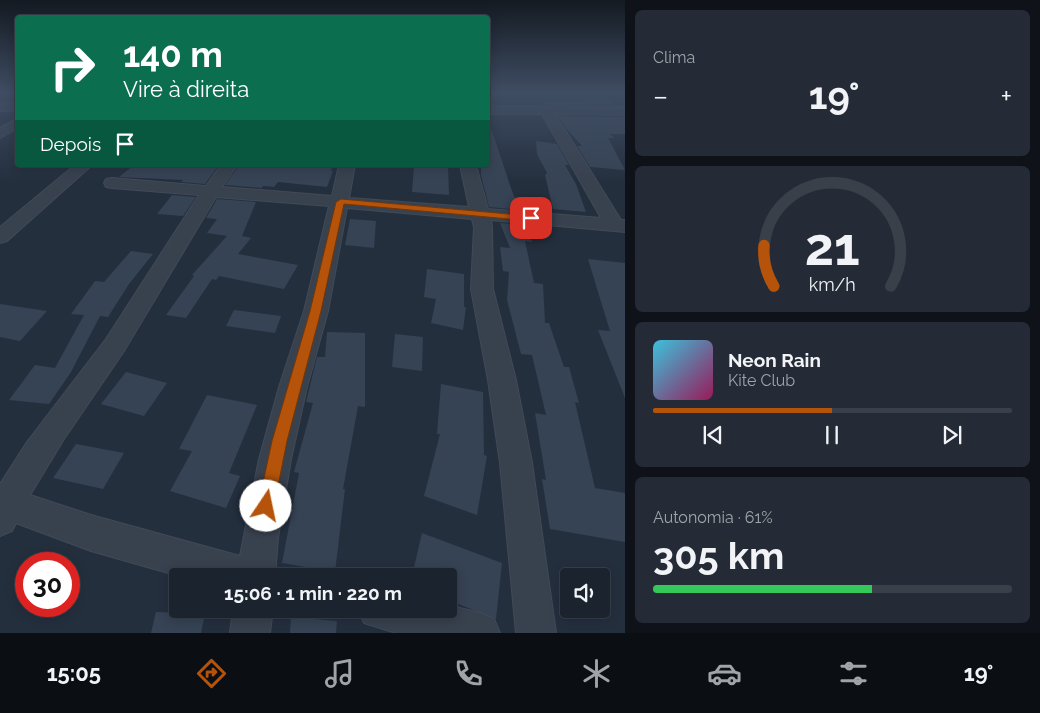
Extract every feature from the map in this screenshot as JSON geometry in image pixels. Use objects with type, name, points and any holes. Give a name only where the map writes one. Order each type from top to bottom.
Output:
[{"type":"street","points":[[555,123],[620,226]]},
{"type":"street","points":[[0,134],[15,124]]},
{"type":"street","points":[[0,237],[82,167]]},
{"type":"street","points":[[215,568],[3,508],[154,285],[210,192],[228,167]]},
{"type":"street","points":[[257,568],[260,538],[275,459],[293,387],[316,311],[341,202],[347,167]]},
{"type":"street","points":[[468,167],[483,227],[482,289],[502,380],[516,463],[536,633]]},
{"type":"street","points":[[112,183],[620,226]]},
{"type":"street","points":[[250,633],[252,618]]},
{"type":"street","points":[[416,618],[480,633]]},
{"type":"building","points":[[562,123],[625,123],[625,134],[610,134],[614,138],[608,138],[625,170],[590,167],[577,146],[582,146]]},
{"type":"building","points":[[490,125],[520,210],[489,207],[481,175],[481,167],[490,167]]},
{"type":"building","points":[[536,141],[557,144],[569,165],[565,165],[576,184],[586,212],[553,209],[545,175],[547,173],[537,154]]},
{"type":"building","points":[[132,167],[218,167],[205,184],[181,182],[183,180],[119,177]]},
{"type":"building","points":[[238,167],[332,167],[331,171],[333,171],[327,187],[278,182],[274,187],[263,186],[262,188],[225,185]]},
{"type":"building","points":[[414,167],[448,167],[449,195],[412,192]]},
{"type":"building","points":[[172,195],[196,197],[183,216],[157,214]]},
{"type":"building","points":[[217,199],[256,202],[242,236],[251,238],[238,254],[298,265],[284,289],[219,276],[216,280],[212,279],[186,318],[166,315],[194,276],[192,275],[227,236],[207,233],[217,219],[206,218]]},
{"type":"building","points":[[350,219],[376,221],[374,248],[345,245]]},
{"type":"building","points":[[500,223],[525,225],[532,242],[525,241],[534,283],[543,284],[545,323],[549,323],[564,367],[569,367],[579,403],[575,402],[595,488],[625,493],[625,542],[550,529],[542,479],[546,480],[535,413],[546,415],[532,355],[521,354],[507,300],[509,272],[503,271],[500,247],[510,248]]},
{"type":"building","points":[[131,251],[153,254],[129,284],[108,317],[100,316],[71,372],[49,404],[9,400],[35,365],[55,368],[84,315],[71,314],[95,281],[104,282]]},
{"type":"building","points":[[588,259],[625,263],[625,398],[598,330],[610,331]]},
{"type":"building","points":[[427,269],[464,274],[464,307],[466,307],[463,330],[431,323],[436,299],[424,297]]},
{"type":"building","points":[[0,304],[47,311],[20,341],[0,337]]},
{"type":"building","points":[[234,310],[281,316],[275,333],[226,326]]},
{"type":"building","points":[[327,332],[365,333],[365,407],[358,406],[343,489],[345,489],[335,568],[311,568],[282,563],[299,473],[294,472],[313,403],[306,402],[317,357],[325,357]]},
{"type":"building","points":[[395,334],[423,337],[422,371],[392,367]]},
{"type":"building","points":[[126,372],[167,383],[144,416],[101,404]]},
{"type":"building","points":[[441,384],[483,392],[484,455],[487,456],[477,515],[424,496],[440,434],[437,434]]},
{"type":"building","points":[[207,395],[257,405],[229,473],[240,476],[226,508],[170,491],[192,451],[179,449]]},
{"type":"building","points":[[76,444],[124,453],[103,489],[53,478]]},
{"type":"building","points":[[422,533],[502,563],[496,619],[457,604],[457,568],[414,568]]},
{"type":"building","points":[[156,612],[169,613],[169,618],[204,618],[201,633],[151,633]]},
{"type":"building","points":[[291,618],[337,621],[336,633],[290,633]]},
{"type":"route","points":[[266,506],[275,459],[293,387],[316,311],[325,265],[341,202],[441,212],[531,218]]}]
